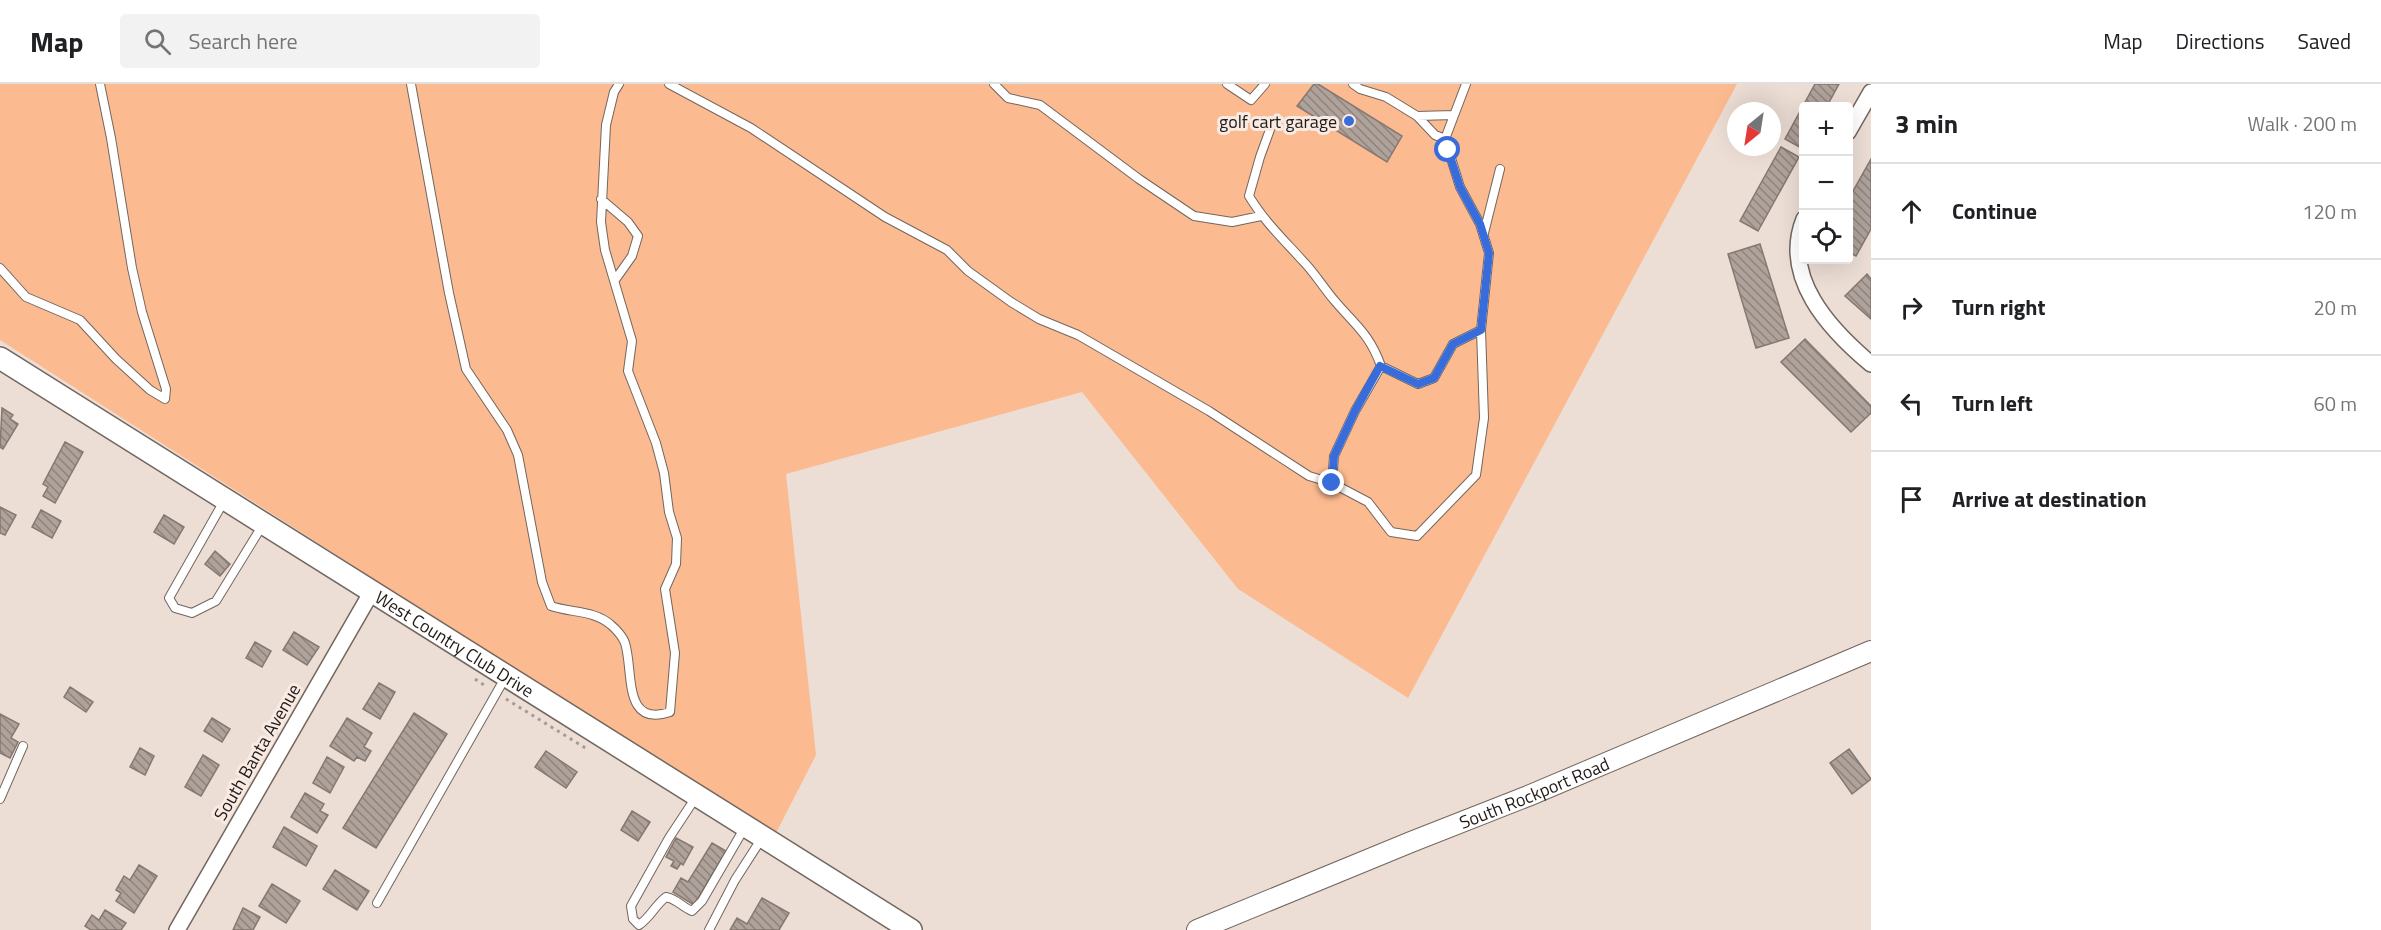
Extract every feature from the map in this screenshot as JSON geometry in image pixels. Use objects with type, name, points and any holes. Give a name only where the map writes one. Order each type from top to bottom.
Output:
[{"type":"main road","name":"West Country Club Drive","points":[[0,358],[911,930]]},
{"type":"street","points":[[1853,123],[1871,92]]},
{"type":"street","points":[[1799,240],[1797,250],[1799,264],[1807,290],[1826,319],[1854,350],[1871,364]]},
{"type":"street","name":"South Banta Avenue","points":[[177,930],[371,592]]},
{"type":"street","name":"South Rockport Road","points":[[1197,930],[1528,796],[1871,651]]},
{"type":"lane","points":[[0,268],[26,297],[80,320],[116,359],[150,390],[165,399],[166,389],[145,323],[132,268],[100,84]]},
{"type":"lane","points":[[411,84],[449,293],[466,369],[507,430],[518,455],[542,582],[551,606],[597,615],[613,626],[625,641],[631,694],[640,710],[657,716],[670,712],[673,689],[675,653],[665,589],[676,564],[677,538],[669,512],[664,473],[642,404],[628,371],[632,341],[605,250],[601,222],[606,125],[614,92],[619,84]]},
{"type":"lane","points":[[669,84],[751,128],[885,217],[946,250],[968,271],[1011,303],[1038,319],[1078,335],[1209,411],[1309,476],[1332,483],[1368,502],[1391,532],[1417,536],[1476,475],[1484,418],[1481,330],[1489,253],[1480,224],[1460,187],[1444,139],[1466,84]]},
{"type":"lane","points":[[994,84],[1008,98],[1040,105],[1139,179],[1194,216],[1232,222],[1246,221],[1261,216]]},
{"type":"lane","points":[[1227,84],[1251,99],[1264,84]]},
{"type":"lane","points":[[1353,84],[1360,89],[1386,97],[1417,116],[1435,135],[1444,139]]},
{"type":"lane","points":[[1417,116],[1454,116]]},
{"type":"lane","points":[[1272,124],[1252,180],[1250,196],[1261,216],[1361,328],[1374,346],[1380,366],[1334,456],[1332,483]]},
{"type":"lane","points":[[1484,235],[1500,169]]},
{"type":"lane","points":[[601,199],[628,222],[638,236],[632,256],[615,280]]},
{"type":"lane","points":[[1380,366],[1418,384],[1434,378],[1453,344],[1481,330]]},
{"type":"lane","points":[[225,500],[169,598],[176,608],[192,613],[216,601],[263,524]]},
{"type":"lane","points":[[377,903],[506,677]]},
{"type":"lane","points":[[0,799],[23,746]]},
{"type":"lane","points":[[697,796],[669,838],[631,906],[633,919],[639,925],[647,920],[659,902],[666,897],[675,899],[692,911],[754,832]]},
{"type":"lane","points":[[709,930],[735,880],[754,832]]},
{"type":"shaded area","points":[[0,84],[1737,84],[1408,698],[1238,589],[1082,392],[786,474],[816,755],[775,835],[0,340]]},
{"type":"building","name":"golf cart garage","points":[[1314,84],[1318,84],[1402,136],[1387,162],[1297,106]]},
{"type":"building","points":[[1815,84],[1839,84],[1829,102],[1805,102]]},
{"type":"building","points":[[1799,113],[1799,147],[1785,139]]},
{"type":"building","points":[[1781,147],[1799,157],[1758,231],[1740,221],[1776,156],[1781,156]]},
{"type":"building","points":[[1871,159],[1871,229],[1856,256],[1853,254],[1853,191]]},
{"type":"building","points":[[1760,244],[1789,338],[1756,348],[1728,254]]},
{"type":"building","points":[[1867,274],[1871,279],[1871,319],[1845,296]]},
{"type":"building","points":[[1805,339],[1871,406],[1871,413],[1851,432],[1781,362]]},
{"type":"building","points":[[2,408],[13,415],[10,419],[18,424],[3,449],[0,447]]},
{"type":"building","points":[[65,442],[83,452],[55,503],[43,496],[48,487],[43,484]]},
{"type":"building","points":[[0,507],[16,515],[5,535],[0,533]]},
{"type":"building","points":[[41,510],[61,521],[52,538],[32,527]]},
{"type":"building","points":[[164,515],[184,527],[174,544],[154,532]]},
{"type":"building","points":[[215,551],[230,564],[220,576],[205,564]]},
{"type":"building","points":[[294,632],[319,647],[307,665],[283,650]]},
{"type":"building","points":[[255,642],[271,651],[262,667],[246,658]]},
{"type":"building","points":[[379,683],[395,692],[380,719],[363,709]]},
{"type":"building","points":[[70,687],[93,702],[86,712],[64,697]]},
{"type":"building","points":[[414,713],[447,734],[376,848],[343,828]]},
{"type":"building","points":[[0,714],[19,724],[11,738],[18,742],[10,758],[0,753]]},
{"type":"building","points":[[212,718],[230,729],[222,742],[204,731]]},
{"type":"building","points":[[347,718],[372,733],[364,747],[371,751],[365,761],[357,757],[354,761],[330,746]]},
{"type":"building","points":[[140,748],[154,756],[145,775],[130,767]]},
{"type":"building","points":[[1849,749],[1871,779],[1852,794],[1830,763]]},
{"type":"building","points":[[546,751],[577,772],[566,788],[535,767]]},
{"type":"building","points":[[203,755],[219,765],[201,796],[185,787]]},
{"type":"building","points":[[327,757],[344,767],[330,793],[313,783]]},
{"type":"building","points":[[305,793],[324,804],[320,811],[328,815],[317,833],[291,817]]},
{"type":"building","points":[[632,811],[650,822],[638,841],[621,830]]},
{"type":"building","points":[[284,827],[317,846],[306,866],[273,847]]},
{"type":"building","points":[[676,838],[693,847],[683,865],[681,863],[677,869],[671,866],[674,861],[666,857]]},
{"type":"building","points":[[712,843],[726,851],[694,905],[673,892],[681,878],[688,882]]},
{"type":"building","points":[[139,865],[157,876],[134,913],[116,901],[121,893],[116,890],[124,876],[130,880]]},
{"type":"building","points":[[335,870],[369,891],[357,910],[323,889]]},
{"type":"building","points":[[272,884],[300,901],[286,923],[259,906]]},
{"type":"building","points":[[762,898],[789,913],[779,930],[730,930],[737,918],[747,924]]},
{"type":"building","points":[[243,908],[260,917],[253,930],[233,930]]},
{"type":"building","points":[[105,910],[126,923],[121,930],[91,930],[85,926],[92,915],[99,920]]},
{"type":"place","name":"golf cart garage","points":[[1349,121]]},
{"type":"route","points":[[1332,483],[1334,456],[1380,366],[1418,384],[1434,378],[1453,344],[1481,330],[1489,253],[1480,224],[1460,187],[1448,150]]}]
